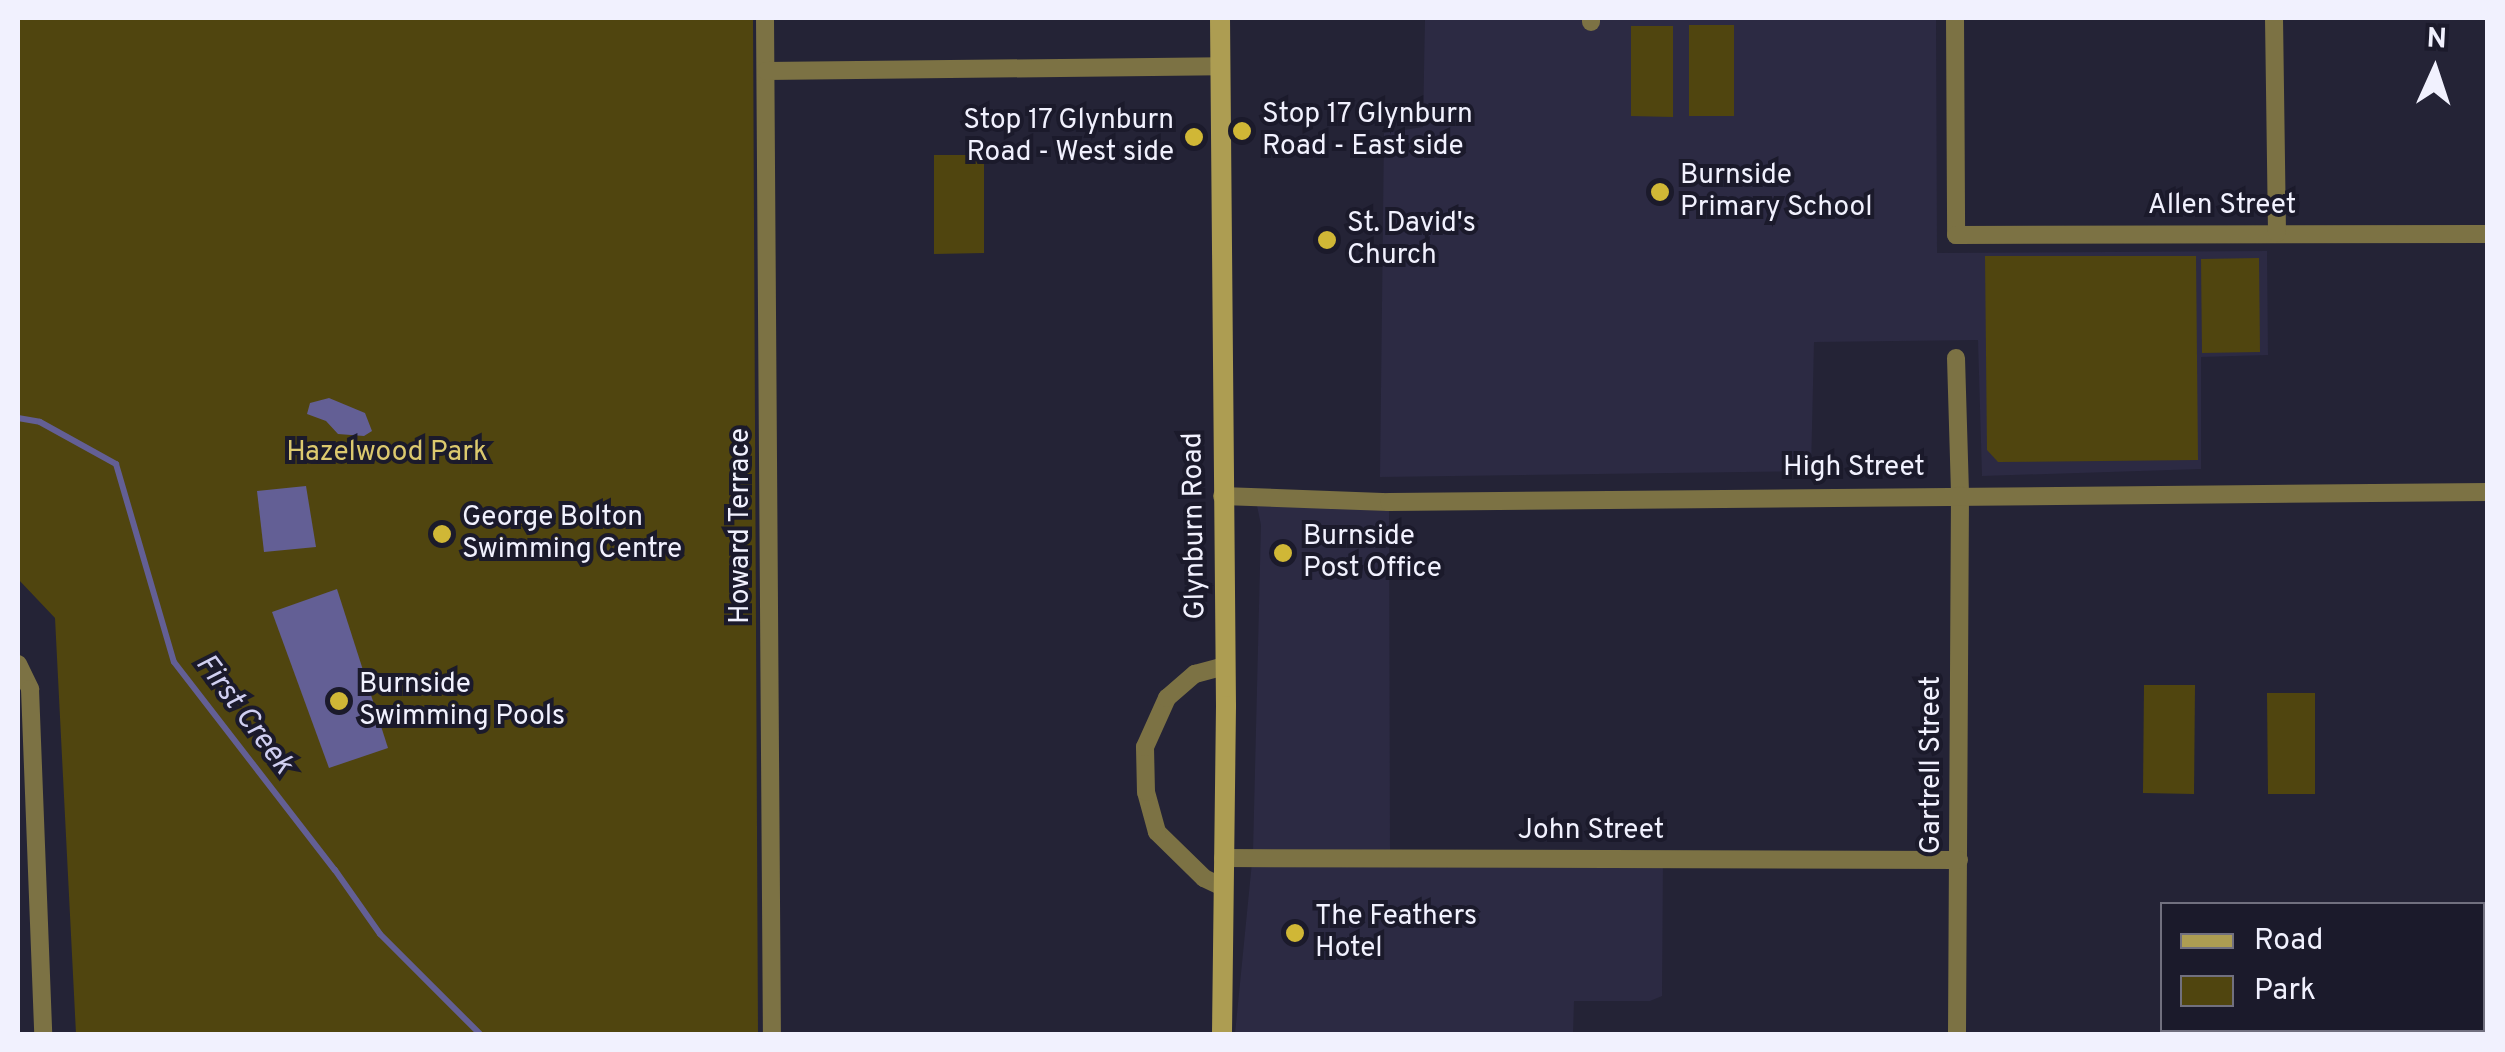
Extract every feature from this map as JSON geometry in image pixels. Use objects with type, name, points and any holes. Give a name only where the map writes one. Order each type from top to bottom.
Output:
[{"type":"main road","name":"Glynburn Road","points":[[1220,18],[1222,1034]]},
{"type":"street","name":"Howard Terrace","points":[[765,18],[772,1034]]},
{"type":"street","name":"Allen Street","points":[[1956,18],[1956,235],[2488,234]]},
{"type":"street","points":[[2274,18],[2277,233]]},
{"type":"street","points":[[766,71],[1220,66]]},
{"type":"street","name":"Gartrell Street","points":[[1956,358],[1960,495],[1958,1034]]},
{"type":"street","name":"High Street","points":[[1222,496],[1389,502],[2488,492]]},
{"type":"street","points":[[18,664],[30,688],[43,1034]]},
{"type":"street","points":[[1222,887],[1204,878],[1156,832],[1146,792],[1146,748],[1168,698],[1194,674],[1224,666]]},
{"type":"street","name":"John Street","points":[[1222,858],[1959,860]]},
{"type":"shaded area","name":"Burnside Primary School","points":[[1425,18],[1936,18],[1937,253],[2267,251],[2268,355],[2201,357],[2201,469],[1982,476],[1978,340],[1814,342],[1811,471],[1380,477],[1384,133],[1423,127]]},
{"type":"shaded area","points":[[329,398],[365,413],[372,431],[364,436],[338,434],[326,421],[307,414],[310,403]]},
{"type":"shaded area","points":[[306,486],[316,547],[264,552],[257,491]]},
{"type":"shaded area","points":[[1255,496],[1389,502],[1390,856],[1663,859],[1662,996],[1650,1001],[1574,1001],[1573,1034],[1235,1034],[1253,852],[1261,525]]},
{"type":"shaded area","name":"Burnside Swimming Pools","points":[[337,589],[388,748],[329,768],[272,612]]},
{"type":"green space","name":"Hazelwood Park","points":[[18,18],[753,18],[758,1034],[76,1034],[55,618],[18,579]]},
{"type":"green space","points":[[1689,25],[1734,25],[1734,116],[1689,116]]},
{"type":"green space","points":[[1631,26],[1673,26],[1673,117],[1631,116]]},
{"type":"green space","points":[[934,155],[984,155],[984,253],[934,254]]},
{"type":"green space","points":[[1985,256],[2196,256],[2198,460],[1998,462],[1987,450]]},
{"type":"green space","points":[[2259,258],[2260,352],[2202,353],[2201,259]]},
{"type":"green space","points":[[2144,685],[2195,685],[2194,794],[2143,793]]},
{"type":"green space","points":[[2267,693],[2315,693],[2315,794],[2268,794]]},
{"type":"waterway","name":"First Creek","points":[[18,418],[40,422],[116,464],[174,662],[380,934],[480,1034]]},
{"type":"place","name":"Stop 17 Glynburn Road - East side","points":[[1242,131]]},
{"type":"place","name":"Stop 17 Glynburn Road - West side","points":[[1194,137]]},
{"type":"place","name":"Burnside Primary School","points":[[1660,192]]},
{"type":"place","name":"St. David's Church","points":[[1327,240]]},
{"type":"place","name":"George Bolton Swimming Centre","points":[[442,534]]},
{"type":"place","name":"Burnside Post Office","points":[[1283,553]]},
{"type":"place","name":"Burnside Swimming Pools","points":[[339,701]]},
{"type":"place","name":"The Feathers Hotel","points":[[1295,933]]}]
